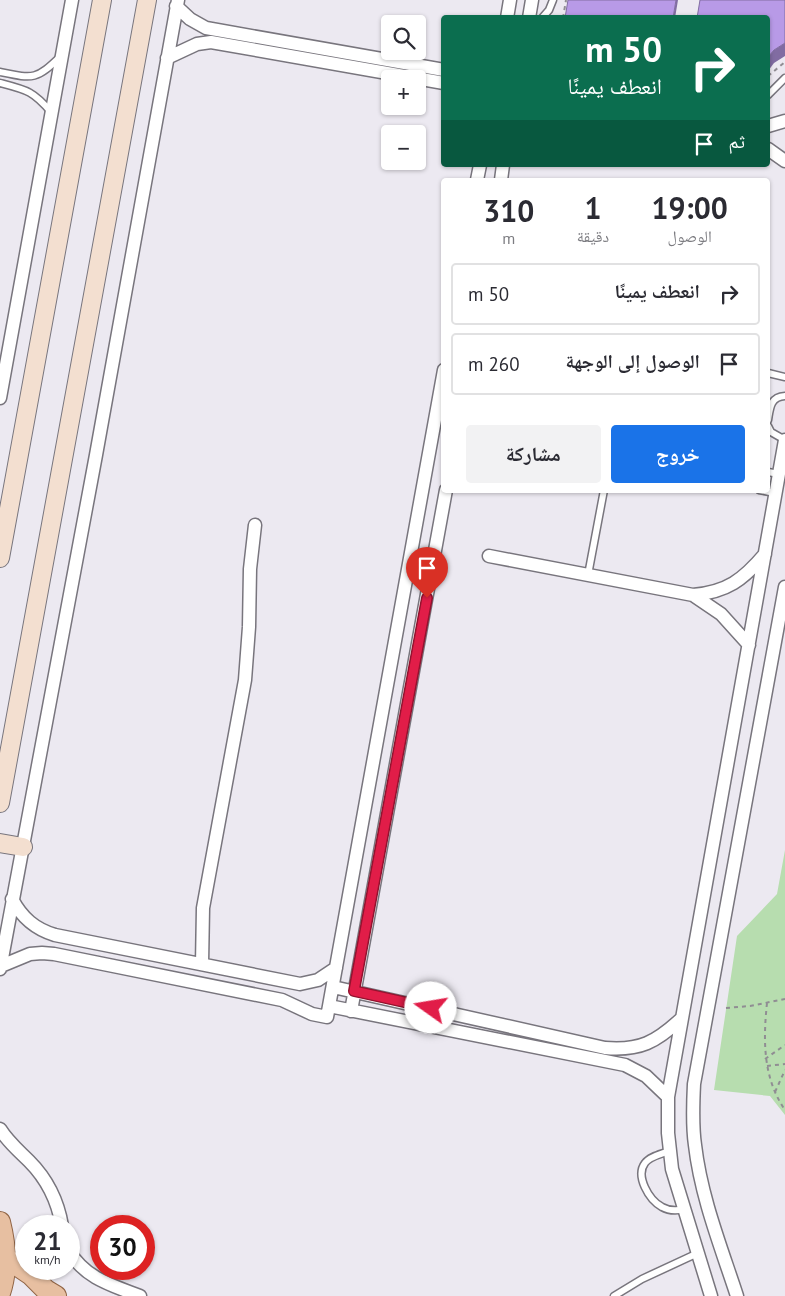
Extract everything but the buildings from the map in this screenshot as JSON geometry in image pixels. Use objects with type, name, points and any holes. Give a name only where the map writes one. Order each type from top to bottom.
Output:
[{"type":"main road","points":[[0,558],[102,0]]},
{"type":"main road","points":[[0,803],[147,0]]},
{"type":"main road","points":[[0,843],[23,847]]},
{"type":"main road","points":[[0,1222],[6,1258],[0,1293]]},
{"type":"main road","points":[[6,1258],[31,1275],[46,1290],[56,1296]]},
{"type":"street","points":[[0,398],[4,363],[72,0]]},
{"type":"street","points":[[508,15],[510,0]]},
{"type":"street","points":[[530,15],[532,0]]},
{"type":"street","points":[[0,967],[94,464],[177,3]]},
{"type":"street","points":[[177,3],[190,19],[206,28],[441,69]]},
{"type":"street","points":[[167,58],[197,44],[211,42],[441,82]]},
{"type":"street","points":[[770,125],[785,121]]},
{"type":"street","points":[[770,150],[785,161]]},
{"type":"street","points":[[328,1012],[441,387]]},
{"type":"street","points":[[711,1296],[672,1169],[669,1151],[668,1097],[765,554],[775,493],[773,473],[785,440]]},
{"type":"street","points":[[351,1011],[445,493]]},
{"type":"street","points":[[202,964],[203,908],[245,680],[249,627],[250,569],[255,525]]},
{"type":"street","points":[[489,556],[693,595],[717,591],[732,585],[745,576],[765,554]]},
{"type":"street","points":[[737,1296],[700,1174],[694,1129],[694,1084],[785,587]]},
{"type":"street","points":[[693,595],[721,614],[749,645]]},
{"type":"street","points":[[12,899],[26,920],[47,932],[300,984],[318,980],[336,968]]},
{"type":"street","points":[[0,967],[30,954],[54,954],[282,1000],[312,1014],[351,1011],[624,1065],[646,1076],[668,1097]]},
{"type":"street","points":[[333,987],[605,1048],[629,1048],[653,1041],[664,1035],[681,1019]]},
{"type":"street","points":[[0,1129],[45,1182],[56,1203],[59,1215]]},
{"type":"street","points":[[80,1266],[92,1276],[140,1296]]},
{"type":"lane","points":[[545,15],[553,0]]},
{"type":"lane","points":[[0,72],[25,77],[35,76],[44,72],[62,55]]},
{"type":"lane","points":[[770,93],[785,78]]},
{"type":"lane","points":[[0,83],[28,91],[38,98],[51,112]]},
{"type":"lane","points":[[770,374],[785,377]]},
{"type":"lane","points":[[770,411],[772,402],[777,398],[785,396]]},
{"type":"lane","points":[[770,430],[785,440]]},
{"type":"lane","points":[[770,492],[775,493]]},
{"type":"lane","points":[[588,575],[603,493]]},
{"type":"lane","points":[[669,1151],[646,1161],[641,1172],[642,1180],[651,1198],[660,1206],[672,1210],[685,1209]]},
{"type":"lane","points":[[614,1296],[642,1279],[698,1253]]},
{"type":"path","points":[[564,15],[566,0]]},
{"type":"path","points":[[770,74],[785,62]]},
{"type":"path","points":[[726,1008],[750,1006],[785,999]]},
{"type":"path","points":[[767,1003],[764,1033],[765,1059],[775,1092],[785,1110]]},
{"type":"path","points":[[765,1059],[785,1045]]},
{"type":"path","points":[[767,1066],[785,1064]]},
{"type":"path","points":[[775,1092],[785,1070]]},
{"type":"green space","points":[[785,850],[785,1115],[770,1096],[714,1090],[737,936],[777,894]]},
{"type":"route","points":[[427,598],[354,991],[431,1008]]}]
